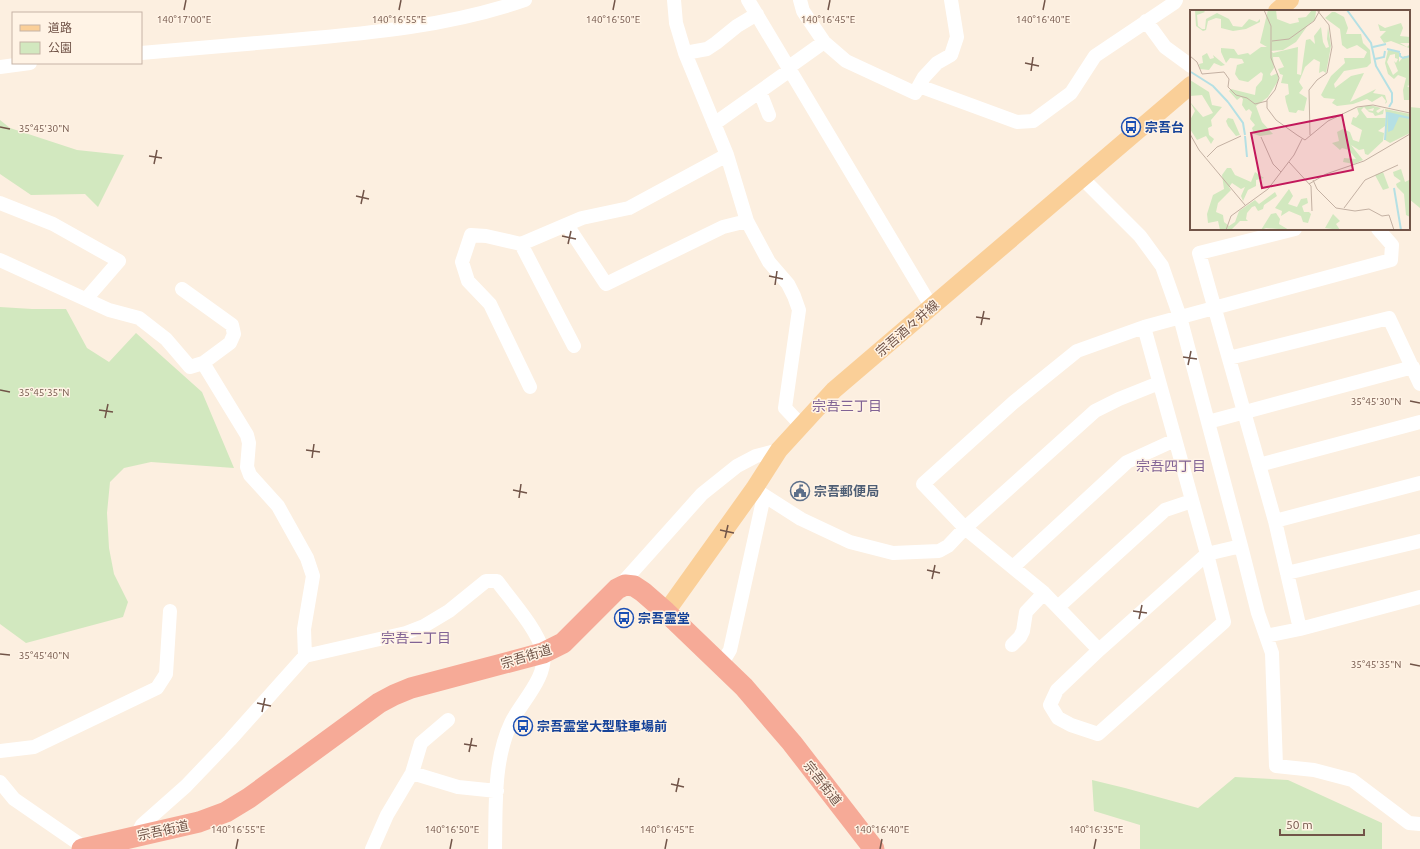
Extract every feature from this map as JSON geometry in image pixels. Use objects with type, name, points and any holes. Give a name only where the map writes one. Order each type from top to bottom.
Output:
[{"type":"highway","name":"宗吾街道","points":[[83,849],[199,822],[226,812],[249,798],[379,703],[394,695],[411,688],[543,653],[563,643],[617,589],[625,585],[634,586],[643,592],[744,687],[792,743],[874,849]]},
{"type":"main road","points":[[1278,10],[1290,0]]},
{"type":"main road","name":"宗吾酒々井線","points":[[666,612],[759,492],[779,450],[834,390],[1190,86]]},
{"type":"street","points":[[142,53],[364,34],[393,30],[468,16],[525,0]]},
{"type":"street","points":[[674,0],[676,23],[684,53],[727,155],[747,221],[769,262],[788,284],[799,310],[786,408],[801,425]]},
{"type":"street","points":[[748,0],[931,306]]},
{"type":"street","points":[[802,2],[803,11],[824,42],[846,61],[915,93],[924,77],[937,63],[951,55],[957,37],[951,0]]},
{"type":"street","points":[[919,86],[1016,122],[1033,121],[1071,93],[1095,56],[1174,3],[1176,0]]},
{"type":"street","points":[[684,53],[707,49],[737,26],[757,14]]},
{"type":"street","points":[[1146,21],[1166,47],[1190,65]]},
{"type":"street","points":[[714,124],[760,92],[824,42]]},
{"type":"street","points":[[0,67],[22,64]]},
{"type":"street","points":[[760,92],[769,115]]},
{"type":"street","points":[[530,387],[490,304],[468,281],[462,262],[471,235],[486,236],[521,244],[582,218],[628,208],[727,155]]},
{"type":"street","points":[[1082,178],[1140,236],[1162,266],[1180,317],[1258,613],[1272,653],[1276,766],[1314,770],[1352,780],[1409,823],[1420,824]]},
{"type":"street","points":[[0,203],[53,224],[119,261],[86,299]]},
{"type":"street","points":[[567,225],[606,284],[723,227],[747,221]]},
{"type":"street","points":[[1291,230],[1199,253],[1275,521],[1300,629]]},
{"type":"street","points":[[1099,650],[1044,593],[965,528],[923,484],[1014,402],[1077,351],[1144,327],[1391,260],[1392,245],[1379,230]]},
{"type":"street","points":[[521,244],[574,346]]},
{"type":"street","points":[[0,260],[109,310],[139,318],[166,339],[190,367],[203,363],[230,343],[234,334],[232,325],[182,289]]},
{"type":"street","points":[[1229,358],[1388,318],[1420,384]]},
{"type":"street","points":[[1144,327],[1207,554],[1224,622],[1098,734],[1058,718],[1050,705],[1056,690],[1207,554],[1241,546]]},
{"type":"street","points":[[203,363],[247,434],[249,444],[247,467],[250,475],[278,506],[307,558],[313,576],[304,629],[305,656]]},
{"type":"street","points":[[1208,422],[1413,367]]},
{"type":"street","points":[[721,665],[730,650],[759,492],[800,519],[850,542],[893,553],[939,552],[948,546],[965,528],[1094,411],[1159,383]]},
{"type":"street","points":[[1259,466],[1420,422]]},
{"type":"street","points":[[1013,567],[1128,462],[1175,440]]},
{"type":"street","points":[[617,589],[702,494],[737,466],[756,456],[779,450]]},
{"type":"street","points":[[1275,521],[1420,483]]},
{"type":"street","points":[[1058,607],[1165,510],[1192,501]]},
{"type":"street","points":[[1287,573],[1420,541]]},
{"type":"street","points":[[142,835],[140,829],[142,825],[186,786],[305,656],[406,633],[424,626],[449,611],[486,581],[497,581],[536,634],[543,653],[543,662],[539,677],[511,723],[499,761],[495,849]]},
{"type":"street","points":[[1012,645],[1020,638],[1023,631],[1026,612],[1044,593]]},
{"type":"street","points":[[1266,636],[1300,629],[1420,597]]},
{"type":"street","points":[[0,751],[34,747],[158,688],[166,674],[170,611]]},
{"type":"street","points":[[372,849],[387,815],[412,773],[421,743],[448,720]]},
{"type":"street","points":[[412,773],[458,787],[497,791]]},
{"type":"street","points":[[0,782],[14,799],[83,849]]},
{"type":"green space","points":[[1410,107],[1420,108],[1420,208],[1410,200]]},
{"type":"green space","points":[[0,120],[10,128],[77,150],[124,155],[98,207],[85,194],[31,195],[0,174]]},
{"type":"green space","points":[[0,307],[66,309],[87,348],[109,362],[136,333],[202,392],[234,468],[151,462],[124,468],[110,482],[107,513],[109,548],[114,574],[128,602],[123,617],[26,643],[0,624]]},
{"type":"green space","points":[[1235,777],[1288,780],[1382,823],[1382,849],[1140,849],[1140,825],[1094,811],[1092,780],[1198,808]]},
{"type":"place","name":"宗吾台","points":[[1131,127]]},
{"type":"place","name":"宗吾郵便局","points":[[800,491]]},
{"type":"place","name":"宗吾霊堂","points":[[624,618]]},
{"type":"place","name":"宗吾霊堂大型駐車場前","points":[[523,726]]},
{"type":"district","name":"宗吾三丁目","points":[[847,406]]},
{"type":"district","name":"宗吾四丁目","points":[[1171,466]]},
{"type":"district","name":"宗吾二丁目","points":[[416,638]]}]
